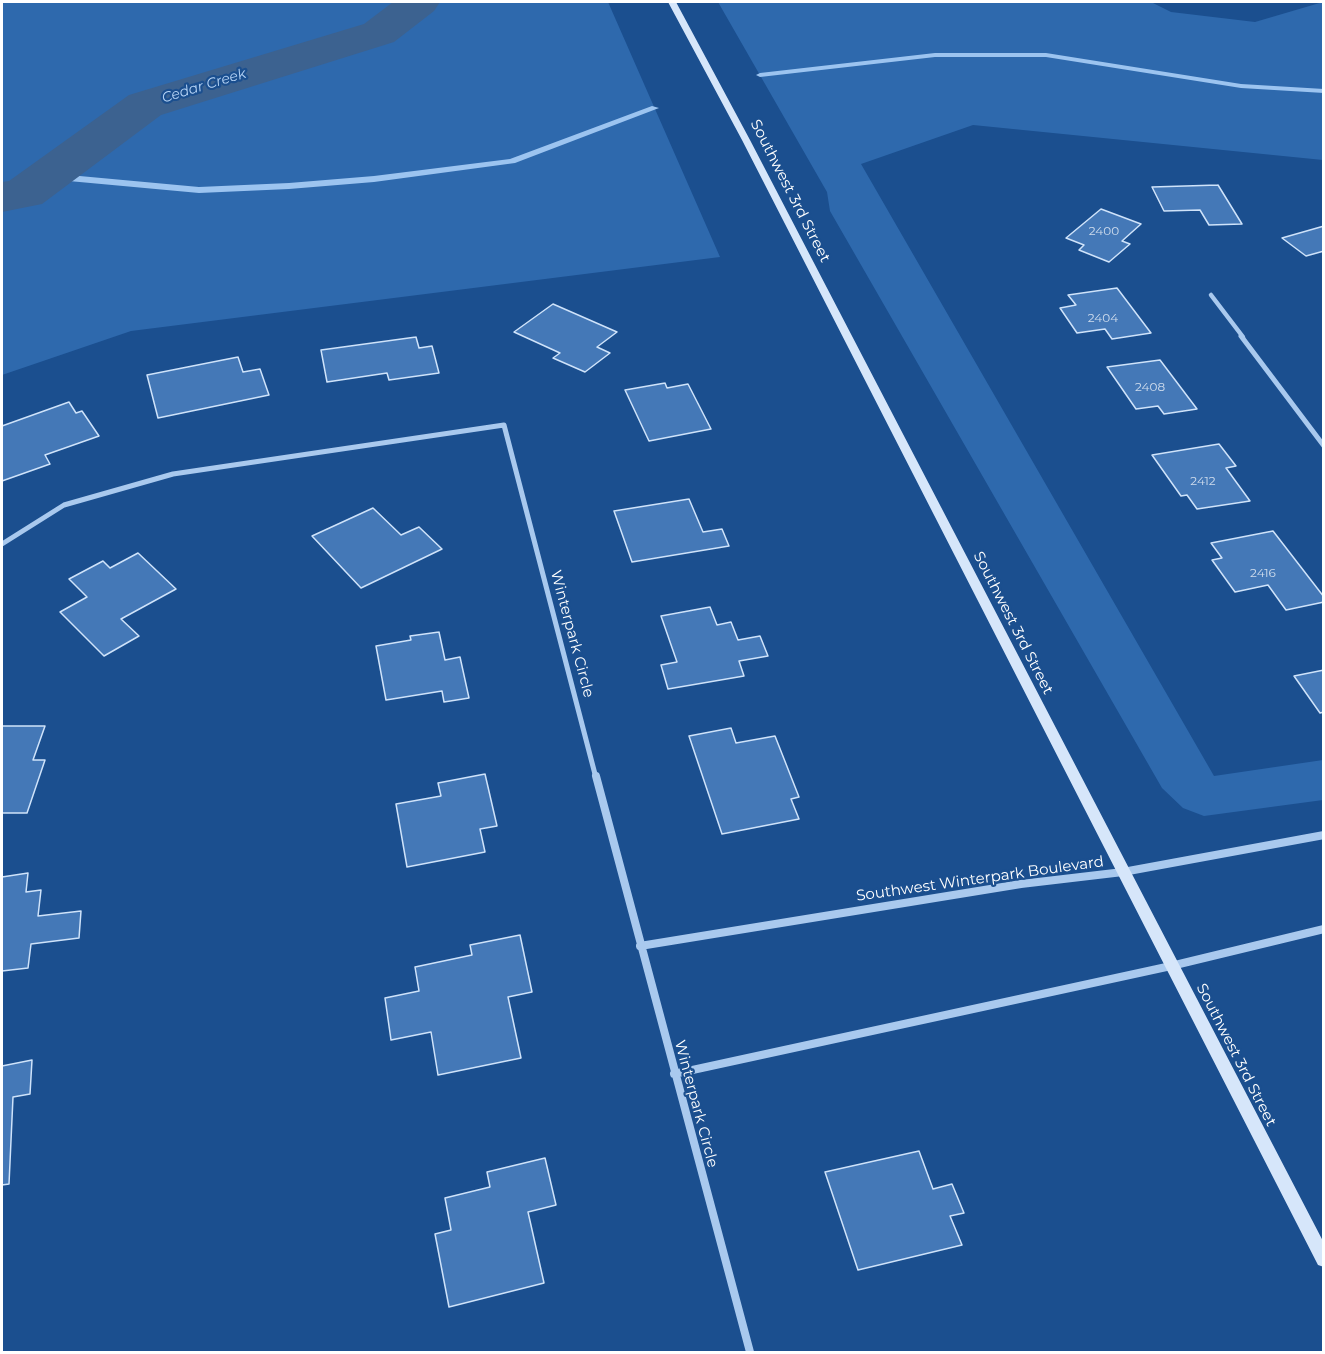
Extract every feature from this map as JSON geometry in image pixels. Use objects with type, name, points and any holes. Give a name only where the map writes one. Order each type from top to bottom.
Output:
[{"type":"main road","name":"Southwest 3rd Street","points":[[672,2],[1323,1260]]},
{"type":"street","points":[[1211,296],[1323,446]]},
{"type":"street","name":"Winterpark Circle","points":[[2,544],[64,505],[172,474],[504,425],[640,946],[750,1353]]},
{"type":"street","name":"Southwest Winterpark Boulevard","points":[[640,946],[1021,884],[1123,872],[1323,835]]},
{"type":"street","points":[[674,1074],[1171,966],[1323,929]]},
{"type":"shaded area","points":[[2,2],[608,2],[720,257],[131,331],[2,375]]},
{"type":"shaded area","points":[[718,2],[1151,2],[1171,12],[1255,22],[1323,2],[1323,160],[973,125],[861,164],[1214,776],[1323,760],[1323,800],[1204,816],[1183,808],[1162,788],[830,211],[827,192]]},
{"type":"building","points":[[1218,185],[1242,224],[1209,225],[1200,210],[1164,211],[1152,187]]},
{"type":"building","points":[[1101,209],[1141,224],[1122,241],[1130,244],[1109,262],[1079,250],[1084,245],[1066,238]]},
{"type":"building","points":[[1324,226],[1324,251],[1306,256],[1282,238]]},
{"type":"building","points":[[1117,288],[1151,333],[1112,339],[1105,329],[1077,333],[1060,308],[1076,305],[1068,295]]},
{"type":"building","points":[[553,304],[617,332],[597,347],[610,353],[585,372],[553,358],[560,353],[514,332]]},
{"type":"building","points":[[416,337],[419,348],[432,346],[439,373],[389,380],[387,373],[327,382],[321,350]]},
{"type":"building","points":[[238,357],[243,372],[260,369],[269,395],[158,418],[147,375]]},
{"type":"building","points":[[1160,360],[1197,409],[1164,414],[1158,406],[1136,409],[1107,367]]},
{"type":"building","points":[[665,383],[667,388],[688,384],[711,429],[649,441],[625,390]]},
{"type":"building","points":[[69,402],[76,413],[82,411],[99,436],[45,455],[50,464],[2,481],[2,426]]},
{"type":"building","points":[[1219,444],[1236,466],[1226,468],[1250,501],[1197,509],[1187,495],[1181,496],[1152,455]]},
{"type":"building","points":[[689,499],[703,532],[722,529],[729,546],[632,562],[614,511]]},
{"type":"building","points":[[373,508],[401,535],[419,527],[442,549],[361,588],[312,536]]},
{"type":"building","points":[[1273,531],[1324,597],[1324,602],[1286,610],[1268,585],[1235,592],[1212,560],[1222,558],[1211,543]]},
{"type":"building","points":[[138,553],[176,589],[121,619],[139,636],[104,656],[60,612],[87,597],[69,579],[103,561],[110,568]]},
{"type":"building","points":[[710,607],[717,625],[731,622],[738,640],[760,636],[768,656],[739,661],[744,676],[668,689],[661,665],[677,662],[661,616]]},
{"type":"building","points":[[439,632],[445,660],[460,657],[469,698],[444,702],[442,691],[386,700],[376,646],[411,640],[410,636]]},
{"type":"building","points":[[1324,670],[1324,712],[1320,713],[1294,676]]},
{"type":"building","points":[[2,726],[45,726],[33,760],[45,760],[27,813],[2,813]]},
{"type":"building","points":[[731,728],[736,743],[775,736],[799,797],[791,799],[799,819],[722,834],[689,736]]},
{"type":"building","points":[[485,774],[497,826],[480,829],[485,852],[407,867],[396,804],[441,796],[438,783]]},
{"type":"building","points":[[28,873],[26,892],[41,890],[38,916],[81,911],[79,938],[31,944],[28,968],[2,971],[2,877]]},
{"type":"building","points":[[520,935],[532,992],[508,997],[521,1058],[438,1075],[431,1032],[391,1040],[385,998],[419,991],[415,967],[472,955],[470,945]]},
{"type":"building","points":[[32,1060],[30,1094],[13,1097],[9,1184],[2,1185],[2,1066]]},
{"type":"building","points":[[919,1151],[933,1189],[952,1184],[964,1213],[950,1216],[962,1245],[858,1270],[825,1172]]},
{"type":"building","points":[[545,1158],[556,1205],[528,1212],[544,1283],[449,1307],[435,1234],[451,1230],[445,1198],[490,1187],[487,1172]]},
{"type":"waterway","name":"Cedar Creek","points":[[2,197],[24,193],[145,105],[379,33],[419,2]]},
{"type":"waterway","points":[[760,75],[935,55],[1046,55],[1241,86],[1324,91]]},
{"type":"waterway","points":[[47,176],[199,190],[374,179],[512,161],[655,108]]}]
